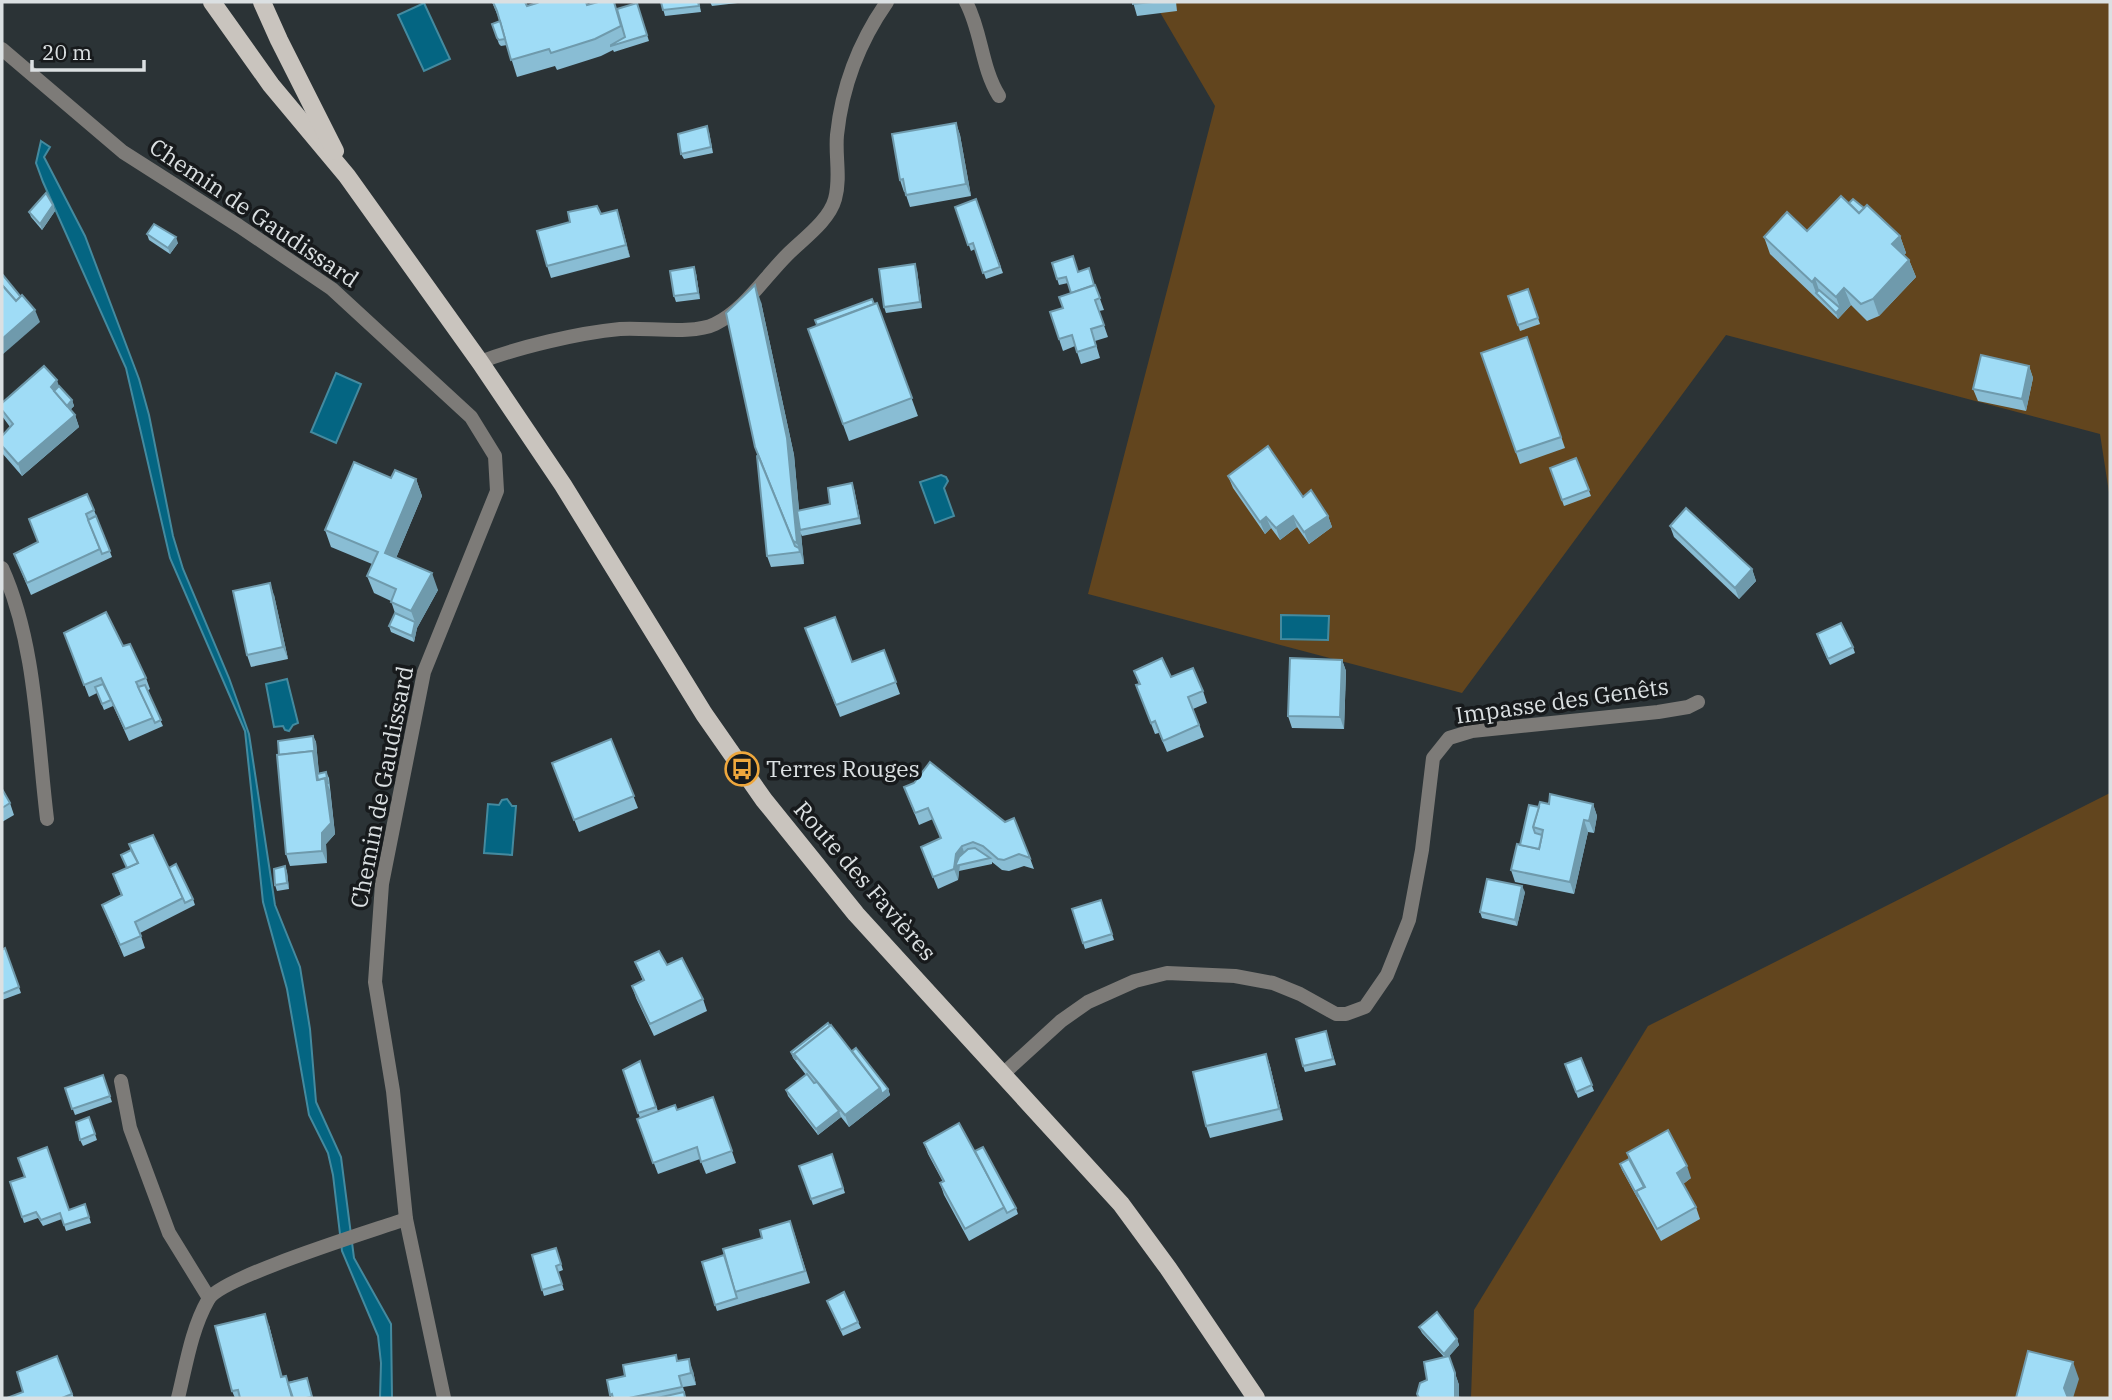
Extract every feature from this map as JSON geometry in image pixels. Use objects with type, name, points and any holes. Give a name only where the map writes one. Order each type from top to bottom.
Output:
[{"type":"main road","points":[[212,2],[271,85],[347,176]]},
{"type":"main road","points":[[262,2],[347,176]]},
{"type":"main road","name":"Route des Favières","points":[[347,176],[480,362],[563,485],[704,714],[764,800],[856,914],[1121,1205],[1168,1268],[1256,1398]]},
{"type":"street","points":[[965,2],[976,28],[992,84],[999,96]]},
{"type":"street","points":[[480,362],[561,340],[616,329],[702,329],[736,311],[831,208],[838,179],[837,147],[842,101],[862,44],[884,4]]},
{"type":"street","name":"Chemin de Gaudissard","points":[[2,49],[123,152],[332,289],[471,417],[495,456],[497,491],[424,672],[382,884],[376,982],[393,1091],[406,1219],[444,1398]]},
{"type":"street","points":[[2,568],[13,593],[28,657],[47,819]]},
{"type":"street","name":"Impasse des Genêts","points":[[1003,1074],[1060,1021],[1088,1002],[1135,981],[1167,974],[1235,976],[1273,983],[1336,1014],[1346,1014],[1366,1007],[1387,975],[1409,920],[1422,850],[1431,766],[1437,750],[1449,737],[1472,731],[1658,712],[1688,707],[1698,702]]},
{"type":"street","points":[[121,1081],[130,1128],[169,1233],[209,1298]]},
{"type":"street","points":[[178,1398],[193,1335],[209,1298],[240,1278],[406,1219]]},
{"type":"shaded area","points":[[1154,2],[2110,2],[2110,499],[2100,434],[1726,335],[1462,693],[1088,594],[1215,106]]},
{"type":"shaded area","points":[[2110,793],[2110,1398],[1471,1398],[1474,1310],[1648,1026]]},
{"type":"water","points":[[424,3],[450,59],[424,71],[398,15]]},
{"type":"water","points":[[41,141],[50,147],[44,157],[85,236],[139,379],[149,415],[173,536],[183,569],[229,678],[249,734],[275,905],[300,967],[310,1029],[316,1102],[341,1157],[354,1258],[391,1324],[392,1398],[380,1398],[381,1363],[378,1336],[342,1251],[328,1153],[309,1115],[287,989],[263,902],[245,731],[170,558],[126,368],[43,182],[36,163]]},
{"type":"water","points":[[336,373],[361,384],[336,443],[311,432]]},
{"type":"water","points":[[941,475],[948,481],[944,488],[954,516],[935,523],[920,482]]},
{"type":"water","points":[[1281,615],[1329,616],[1328,640],[1281,639]]},
{"type":"water","points":[[287,679],[298,723],[289,731],[283,726],[274,727],[266,684]]},
{"type":"water","points":[[507,799],[512,806],[516,806],[512,855],[484,853],[488,804],[499,805],[502,800]]},
{"type":"building","points":[[493,2],[525,2],[527,6],[536,2],[586,2],[587,5],[614,2],[621,26],[595,39],[551,53],[549,49],[511,60]]},
{"type":"building","points":[[661,2],[698,2],[699,6],[663,10]]},
{"type":"building","points":[[637,3],[647,35],[611,46],[625,37],[617,9]]},
{"type":"building","points":[[500,21],[505,39],[499,40],[492,24]]},
{"type":"building","points":[[956,123],[966,184],[906,195],[903,179],[900,180],[892,134]]},
{"type":"building","points":[[707,126],[711,147],[681,154],[678,134]]},
{"type":"building","points":[[46,193],[53,205],[40,224],[29,212]]},
{"type":"building","points":[[1841,196],[1859,213],[1867,205],[1900,236],[1892,244],[1909,260],[1873,299],[1861,304],[1844,288],[1836,297],[1815,278],[1812,282],[1764,237],[1787,212],[1807,231]]},
{"type":"building","points":[[976,199],[1000,267],[983,273],[973,243],[968,245],[955,207]]},
{"type":"building","points":[[1853,199],[1864,208],[1859,213],[1849,203]]},
{"type":"building","points":[[597,206],[601,214],[617,210],[626,245],[547,266],[537,231],[570,222],[568,212]]},
{"type":"building","points":[[154,224],[176,237],[168,248],[147,234]]},
{"type":"building","points":[[1073,256],[1078,272],[1089,268],[1094,285],[1071,293],[1066,277],[1057,279],[1052,263]]},
{"type":"building","points":[[915,264],[920,302],[884,307],[879,269]]},
{"type":"building","points":[[694,267],[698,293],[674,296],[670,271]]},
{"type":"building","points":[[2,274],[21,297],[16,301],[2,285]]},
{"type":"building","points":[[2,285],[16,301],[22,295],[35,310],[2,339]]},
{"type":"building","points":[[755,285],[787,438],[797,543],[793,541],[755,447],[726,313]]},
{"type":"building","points":[[1095,285],[1100,298],[1095,300],[1104,325],[1091,329],[1096,346],[1077,352],[1072,335],[1059,339],[1050,312],[1063,308],[1059,297]]},
{"type":"building","points":[[1528,289],[1538,318],[1518,325],[1508,296]]},
{"type":"building","points":[[1819,290],[1840,308],[1836,313],[1816,293]]},
{"type":"building","points":[[872,299],[874,304],[817,325],[815,320]]},
{"type":"building","points":[[877,303],[912,398],[843,424],[808,329]]},
{"type":"building","points":[[1527,337],[1561,437],[1516,452],[1481,353]]},
{"type":"building","points":[[1981,355],[2029,366],[2022,399],[1973,389]]},
{"type":"building","points":[[44,366],[57,380],[51,387],[75,415],[18,464],[2,446],[2,436],[13,424],[2,410],[2,403]]},
{"type":"building","points":[[59,386],[72,400],[67,406],[54,391]]},
{"type":"building","points":[[1268,446],[1303,497],[1311,490],[1328,516],[1304,532],[1293,516],[1276,528],[1266,517],[1260,522],[1228,476]]},
{"type":"building","points":[[758,455],[795,546],[800,552],[767,556]]},
{"type":"building","points":[[1576,458],[1589,490],[1562,500],[1550,468]]},
{"type":"building","points":[[354,462],[391,478],[395,470],[416,479],[385,553],[432,573],[411,611],[391,602],[396,589],[367,576],[378,552],[325,530]]},
{"type":"building","points":[[852,483],[859,518],[800,530],[797,511],[830,504],[828,488]]},
{"type":"building","points":[[87,494],[94,510],[86,514],[100,549],[27,583],[14,554],[38,542],[29,519]]},
{"type":"building","points":[[1686,508],[1752,569],[1735,588],[1670,526]]},
{"type":"building","points":[[96,516],[110,551],[102,554],[88,520]]},
{"type":"building","points":[[270,583],[283,647],[247,655],[233,591]]},
{"type":"building","points":[[106,612],[123,646],[130,644],[146,678],[136,682],[153,718],[125,729],[101,678],[84,685],[64,633]]},
{"type":"building","points":[[395,613],[415,622],[412,636],[389,626]]},
{"type":"building","points":[[835,617],[852,662],[884,650],[896,682],[836,705],[805,628]]},
{"type":"building","points":[[1841,623],[1853,647],[1828,659],[1817,634]]},
{"type":"building","points":[[1162,658],[1171,677],[1193,668],[1203,691],[1188,697],[1199,725],[1163,741],[1155,721],[1151,723],[1136,685],[1140,684],[1134,671]]},
{"type":"building","points":[[1290,658],[1342,660],[1340,717],[1288,716]]},
{"type":"building","points":[[103,684],[111,700],[102,704],[95,687]]},
{"type":"building","points":[[145,685],[161,720],[155,723],[138,687]]},
{"type":"building","points":[[313,736],[315,757],[313,751],[279,755],[278,741]]},
{"type":"building","points":[[611,739],[634,796],[574,820],[552,763]]},
{"type":"building","points":[[313,751],[317,780],[325,778],[331,823],[322,833],[322,851],[286,854],[277,755]]},
{"type":"building","points":[[930,762],[1005,822],[1014,818],[1030,858],[1019,854],[1004,860],[998,859],[983,846],[973,842],[962,846],[956,854],[954,869],[933,877],[921,847],[941,838],[928,808],[915,813],[904,787],[914,783]]},
{"type":"building","points":[[326,772],[328,784],[325,778],[318,780],[317,774]]},
{"type":"building","points":[[2,789],[10,803],[2,808]]},
{"type":"building","points":[[1550,794],[1593,804],[1589,821],[1584,820],[1570,882],[1511,870],[1517,844],[1539,849],[1543,830],[1533,827],[1540,802],[1549,804]]},
{"type":"building","points":[[1529,805],[1539,807],[1533,827],[1535,833],[1542,835],[1539,849],[1520,845]]},
{"type":"building","points":[[153,835],[183,898],[135,922],[141,936],[120,945],[102,905],[122,895],[113,874],[138,863],[129,844]]},
{"type":"building","points":[[975,848],[990,858],[955,866],[959,857],[968,849]]},
{"type":"building","points":[[131,850],[138,863],[127,868],[121,855]]},
{"type":"building","points":[[176,864],[193,899],[185,903],[169,868]]},
{"type":"building","points":[[285,866],[287,883],[275,885],[274,869]]},
{"type":"building","points":[[1487,879],[1522,886],[1515,920],[1480,912]]},
{"type":"building","points":[[1101,900],[1112,934],[1083,943],[1072,909]]},
{"type":"building","points":[[5,948],[19,987],[2,994],[2,950]]},
{"type":"building","points":[[659,951],[667,965],[682,958],[703,999],[650,1024],[632,986],[644,980],[635,962]]},
{"type":"building","points":[[828,1023],[830,1026],[794,1054],[796,1060],[791,1052]]},
{"type":"building","points":[[831,1025],[880,1088],[845,1115],[794,1054]]},
{"type":"building","points":[[1326,1031],[1333,1059],[1303,1066],[1296,1039]]},
{"type":"building","points":[[856,1048],[888,1089],[882,1094],[852,1051]]},
{"type":"building","points":[[1266,1054],[1279,1109],[1206,1126],[1193,1072]]},
{"type":"building","points":[[1581,1058],[1592,1085],[1576,1092],[1565,1064]]},
{"type":"building","points":[[640,1061],[656,1107],[638,1113],[623,1070]]},
{"type":"building","points":[[807,1074],[814,1083],[817,1082],[839,1111],[816,1129],[786,1090]]},
{"type":"building","points":[[103,1075],[110,1096],[72,1109],[65,1088]]},
{"type":"building","points":[[713,1097],[732,1151],[701,1162],[697,1147],[653,1163],[637,1119],[675,1105],[677,1110]]},
{"type":"building","points":[[89,1117],[95,1134],[80,1140],[76,1122]]},
{"type":"building","points":[[959,1123],[1005,1207],[965,1229],[940,1183],[944,1181],[924,1143]]},
{"type":"building","points":[[1668,1130],[1687,1166],[1677,1173],[1696,1207],[1657,1229],[1636,1191],[1645,1187],[1627,1153]]},
{"type":"building","points":[[47,1147],[69,1210],[85,1204],[89,1217],[64,1225],[60,1213],[41,1220],[36,1212],[22,1217],[10,1182],[25,1177],[18,1158]]},
{"type":"building","points":[[983,1147],[1016,1208],[1007,1213],[975,1151]]},
{"type":"building","points":[[832,1154],[843,1188],[811,1199],[799,1166]]},
{"type":"building","points":[[1629,1159],[1644,1187],[1636,1191],[1638,1197],[1620,1164]]},
{"type":"building","points":[[790,1221],[805,1271],[735,1292],[723,1249],[762,1238],[760,1230]]},
{"type":"building","points":[[556,1248],[561,1264],[556,1266],[562,1284],[542,1290],[532,1255]]},
{"type":"building","points":[[724,1255],[737,1298],[715,1305],[702,1262]]},
{"type":"building","points":[[844,1292],[858,1322],[841,1330],[827,1301]]},
{"type":"building","points":[[1437,1312],[1457,1339],[1444,1354],[1419,1327]]},
{"type":"building","points":[[265,1314],[281,1377],[286,1376],[292,1398],[240,1398],[238,1390],[232,1391],[215,1326]]},
{"type":"building","points":[[2028,1351],[2073,1362],[2064,1388],[2068,1398],[2016,1398]]},
{"type":"building","points":[[676,1355],[677,1361],[689,1359],[691,1373],[679,1376],[682,1387],[629,1398],[613,1398],[612,1394],[610,1395],[607,1380],[625,1376],[623,1365]]},
{"type":"building","points":[[57,1356],[72,1394],[62,1398],[7,1398],[23,1392],[17,1372]]},
{"type":"building","points":[[1449,1356],[1455,1373],[1455,1397],[1461,1398],[1419,1398],[1417,1394],[1420,1383],[1427,1380],[1424,1362]]},
{"type":"building","points":[[307,1378],[312,1397],[293,1398],[288,1383]]},
{"type":"building","points":[[684,1392],[685,1398],[657,1398]]},
{"type":"place","name":"Terres Rouges","points":[[742,769]]}]
